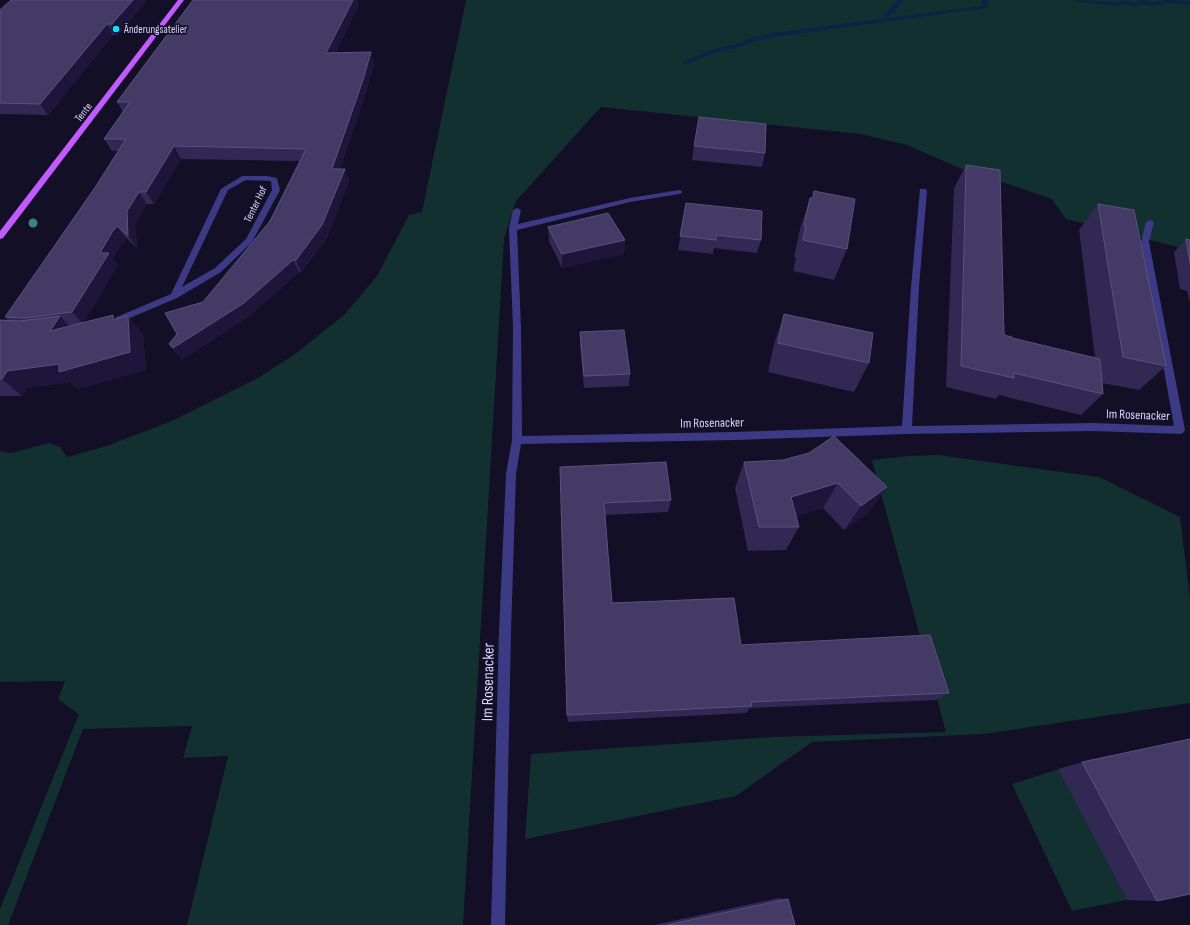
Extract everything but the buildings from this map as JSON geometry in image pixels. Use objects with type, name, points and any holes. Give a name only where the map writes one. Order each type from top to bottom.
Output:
[{"type":"main road","name":"Tente","points":[[0,236],[181,0]]},
{"type":"street","name":"Tenter Hof","points":[[109,323],[174,296],[218,270],[249,240],[276,190],[274,180],[267,178],[244,178],[225,189],[174,296]]},
{"type":"street","points":[[907,430],[915,287],[923,191]]},
{"type":"street","points":[[513,228],[630,200],[680,192]]},
{"type":"street","name":"Im Rosenacker","points":[[498,925],[510,474],[517,440],[517,327],[513,228],[517,210]]},
{"type":"street","name":"Im Rosenacker","points":[[517,440],[1093,427],[1180,430],[1144,242],[1150,222]]},
{"type":"green space","points":[[466,0],[1190,0],[1190,250],[1066,219],[1052,199],[957,167],[907,145],[861,134],[601,107],[516,201],[504,239],[463,925],[187,925],[228,756],[183,758],[192,726],[83,729],[8,925],[0,925],[0,909],[79,714],[58,699],[65,681],[0,682],[0,451],[11,453],[49,443],[60,447],[67,457],[107,446],[174,420],[258,378],[295,354],[344,315],[377,276],[409,215],[422,212]]},
{"type":"green space","points":[[938,455],[1099,477],[1180,517],[1190,598],[1190,703],[984,734],[812,742],[736,796],[525,839],[531,754],[771,737],[946,732],[872,460]]},
{"type":"green space","points":[[1059,769],[1127,900],[1072,911],[1012,784]]},
{"type":"waterway","points":[[886,16],[901,0]]},
{"type":"waterway","points":[[684,63],[712,51],[738,46],[754,39],[773,35],[984,7],[986,0]]},
{"type":"waterway","points":[[1079,0],[1118,4],[1123,2],[1137,5],[1140,2],[1155,4],[1169,1],[1190,3]]},
{"type":"place","name":"Änderungsatelier","points":[[116,29]]}]
